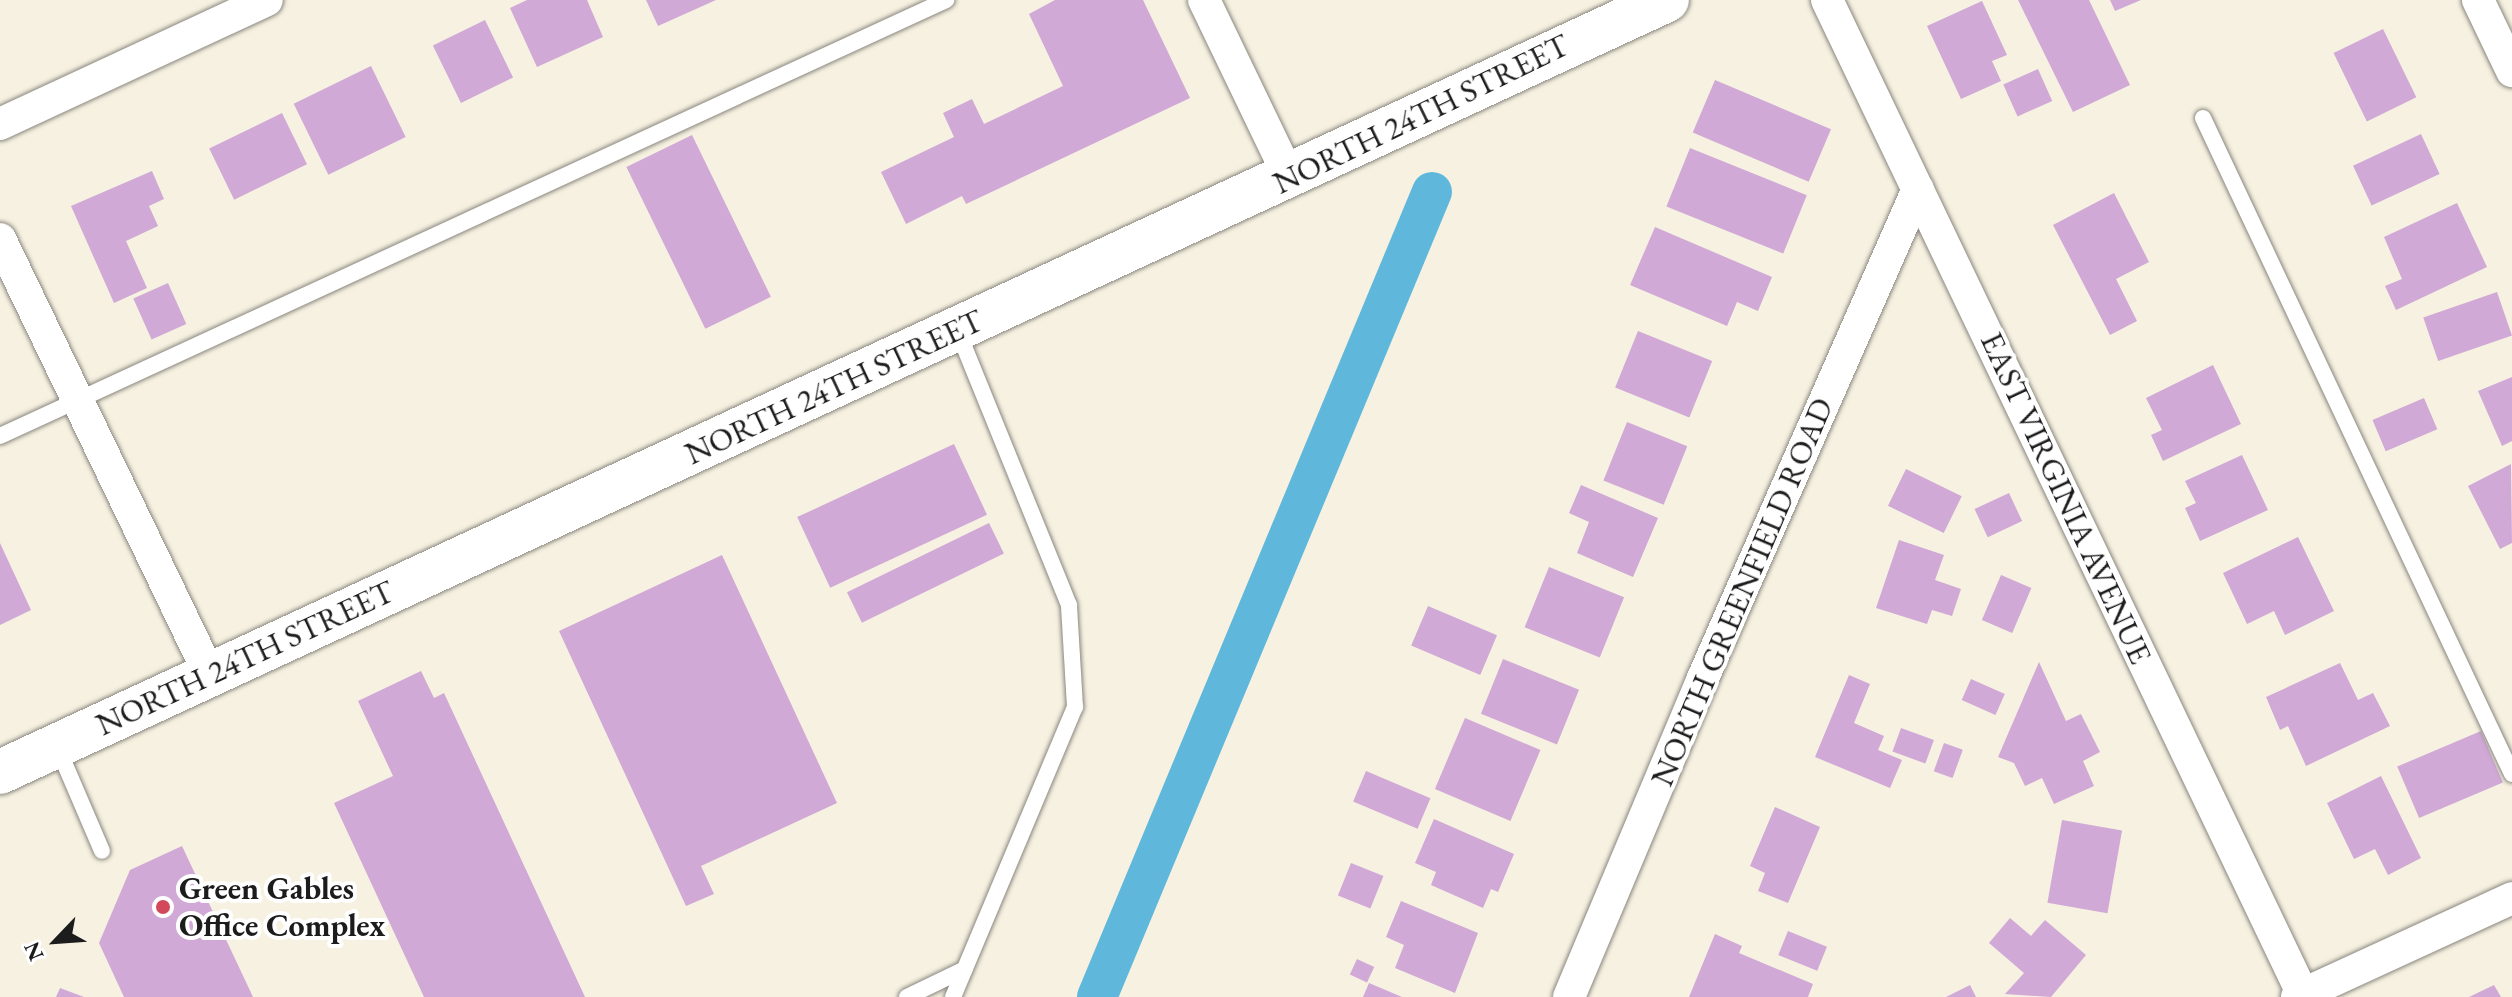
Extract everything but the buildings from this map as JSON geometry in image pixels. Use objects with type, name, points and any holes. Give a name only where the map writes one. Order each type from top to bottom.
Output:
[{"type":"main road","name":"NORTH 24TH STREET","points":[[0,772],[1386,133],[1530,62],[1667,0]]},
{"type":"street","points":[[0,124],[267,0]]},
{"type":"street","points":[[1204,0],[1289,177]]},
{"type":"street","name":"EAST VIRGINIA AVENUE","points":[[1827,0],[2301,996]]},
{"type":"street","points":[[2478,0],[2512,71]]},
{"type":"street","name":"NORTH GREENFIELD ROAD","points":[[1569,997],[1703,678],[1918,189]]},
{"type":"street","points":[[0,239],[209,674]]},
{"type":"street","points":[[2301,996],[2512,898]]},
{"type":"lane","points":[[0,436],[946,0]]},
{"type":"lane","points":[[2203,118],[2512,774]]},
{"type":"lane","points":[[953,997],[1075,707],[1069,605],[957,330]]},
{"type":"lane","points":[[57,745],[102,851]]},
{"type":"lane","points":[[907,997],[965,969]]},
{"type":"waterway","points":[[1097,997],[1432,192]]},
{"type":"place","name":"Green Gables Office Complex","points":[[163,907]]}]
